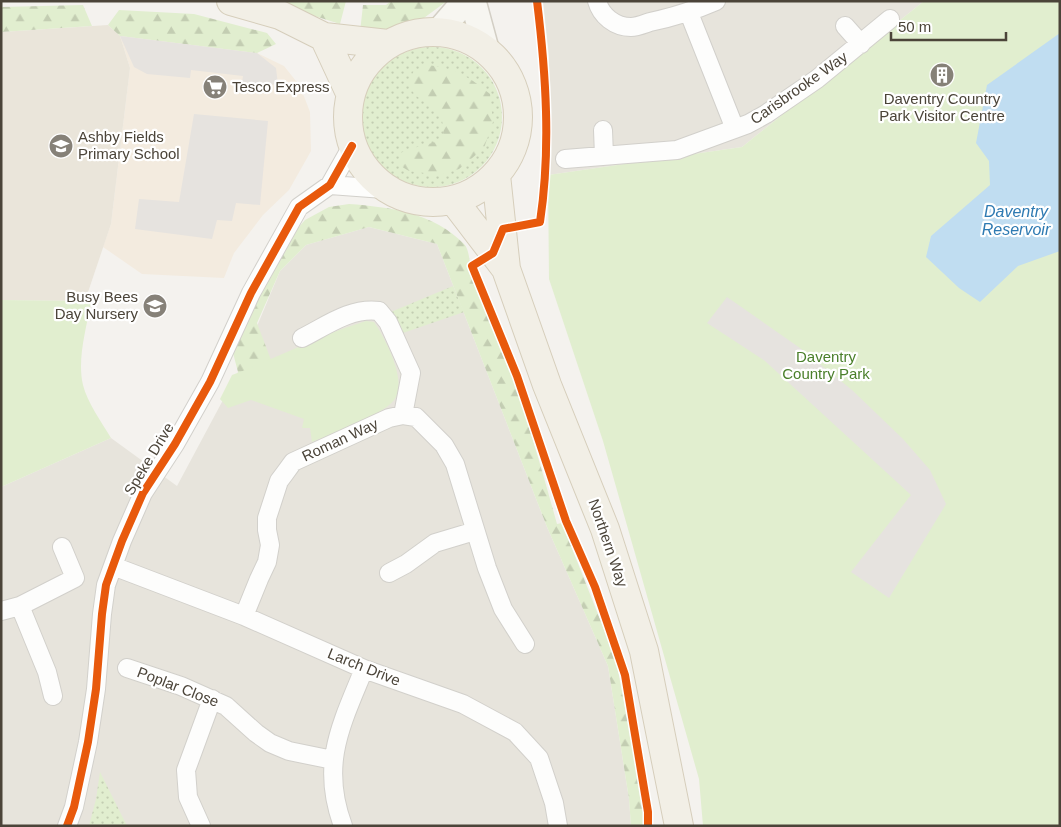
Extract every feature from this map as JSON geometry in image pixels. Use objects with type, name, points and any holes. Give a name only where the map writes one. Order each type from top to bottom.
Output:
[{"type":"main road","points":[[231,1],[280,15],[324,37],[388,44]]},
{"type":"main road","points":[[439,31],[466,38],[486,49],[508,75],[519,108],[516,142],[507,161],[496,176],[482,188],[454,201],[434,203],[412,201],[384,189],[363,168],[352,146],[346,116],[350,94],[364,65],[388,44],[409,34],[439,31]]},
{"type":"main road","points":[[324,37],[350,94]]},
{"type":"main road","points":[[496,176],[506,269]]},
{"type":"main road","points":[[454,201],[506,269]]},
{"type":"main road","name":"Northern Way","points":[[506,269],[547,385],[605,529],[644,651],[679,826]]},
{"type":"street","points":[[439,31],[465,1]]},
{"type":"street","points":[[474,1],[486,49]]},
{"type":"street","points":[[597,1],[600,10],[615,24],[631,27],[689,13],[716,1]]},
{"type":"street","name":"Carisbrooke Way","points":[[689,13],[735,129]]},
{"type":"street","name":"Carisbrooke Way","points":[[565,159],[677,150],[735,129],[766,114],[817,79],[890,19]]},
{"type":"street","name":"Carisbrooke Way","points":[[845,26],[861,44]]},
{"type":"street","points":[[603,130],[604,156]]},
{"type":"street","name":"Speke Drive","points":[[67,826],[74,807],[88,742],[96,689],[106,585],[122,541],[143,493],[175,444],[210,382],[251,293],[299,207],[330,185],[352,146]]},
{"type":"street","points":[[330,185],[384,189]]},
{"type":"street","points":[[302,338],[357,311],[379,311],[388,322],[411,373],[403,415],[416,418],[444,445],[455,464],[487,568],[503,609],[525,644]]},
{"type":"street","name":"Roman Way","points":[[244,616],[267,562],[270,546],[267,518],[279,481],[294,462],[389,418],[403,415]]},
{"type":"street","points":[[389,573],[406,564],[435,543],[475,531]]},
{"type":"street","points":[[52,696],[47,672],[8,606],[75,578],[62,547]]},
{"type":"street","name":"Larch Drive","points":[[113,566],[244,616],[364,668],[463,704],[515,732],[539,758],[554,803],[558,826]]},
{"type":"street","name":"Poplar Close","points":[[127,668],[212,699],[226,706],[270,743],[289,751],[333,760]]},
{"type":"street","points":[[343,826],[335,805],[333,760],[336,743],[348,707],[364,668]]},
{"type":"street","points":[[201,826],[188,797],[186,770],[212,699]]},
{"type":"shaded area","points":[[543,1],[924,1],[742,147],[548,175],[549,56]]},
{"type":"shaded area","name":"Ashby Fields Primary School","points":[[108,25],[120,36],[130,68],[111,224],[85,301],[1,300],[1,32]]},
{"type":"shaded area","points":[[120,36],[257,53],[284,66],[300,86],[310,112],[311,151],[289,190],[263,215],[234,253],[224,278],[142,274],[103,247],[111,224],[130,68]]},
{"type":"shaded area","points":[[120,36],[257,53],[276,68],[278,85],[242,82],[243,76],[191,70],[190,78],[147,74],[134,67]]},
{"type":"shaded area","points":[[194,114],[268,121],[260,205],[236,203],[232,221],[217,220],[212,239],[135,229],[139,199],[179,202]]},
{"type":"shaded area","points":[[369,227],[437,244],[547,527],[608,666],[629,799],[631,826],[1,826],[1,487],[111,438],[177,486],[238,372],[280,271],[306,245]]},
{"type":"shaded area","points":[[727,297],[800,348],[852,390],[903,439],[930,470],[946,504],[889,598],[851,572],[911,495],[765,361],[707,323]]},
{"type":"green space","points":[[267,1],[346,1],[340,24]]},
{"type":"green space","points":[[391,1],[447,1],[413,26],[382,38],[360,32],[363,5],[386,5]]},
{"type":"green space","name":"Daventry Country Park","points":[[924,1],[1060,1],[1060,826],[703,826],[699,779],[603,441],[549,279],[548,175],[742,147]]},
{"type":"green space","points":[[83,5],[92,26],[1,32],[1,7]]},
{"type":"green space","points":[[119,10],[194,14],[267,33],[276,44],[257,53],[120,36],[108,25]]},
{"type":"green space","points":[[432,47],[446,48],[459,52],[482,67],[497,90],[501,103],[501,131],[497,144],[482,167],[459,182],[446,186],[432,187],[418,186],[405,182],[382,167],[367,144],[363,131],[362,117],[363,103],[367,90],[382,67],[405,52],[418,48]]},
{"type":"green space","points":[[428,65],[446,68],[461,74],[490,94],[493,122],[484,148],[459,169],[440,175],[409,171],[399,165],[399,154],[406,150],[443,140],[441,117],[437,111],[412,91],[407,82],[414,71]]},
{"type":"green space","points":[[349,204],[380,207],[425,219],[439,225],[466,247],[472,272],[504,352],[522,404],[557,524],[562,523],[616,660],[638,776],[652,826],[631,826],[629,799],[608,666],[547,527],[437,244],[369,227],[306,245],[280,271],[257,323],[271,360],[350,326],[237,384],[238,372],[233,353],[281,247],[305,220],[329,207]]},
{"type":"green space","points":[[453,286],[464,312],[400,334],[386,314]]},
{"type":"green space","points":[[1,300],[85,301],[91,303],[83,344],[81,375],[88,398],[111,438],[1,487]]},
{"type":"green space","points":[[366,321],[374,322],[383,338],[393,358],[398,380],[396,397],[391,403],[371,417],[312,442],[310,428],[302,428],[304,419],[251,400],[228,408],[220,399],[232,375],[332,333]]},
{"type":"green space","points":[[100,772],[127,826],[89,826]]},
{"type":"water","name":"Daventry Reservoir","points":[[1060,33],[1060,251],[1018,266],[980,302],[959,288],[926,257],[931,236],[990,185],[989,161],[976,143],[987,85]]},
{"type":"cycle path","points":[[537,1],[543,56],[546,112],[545,167],[540,222],[503,229],[493,253],[472,266],[517,376],[566,521],[595,587],[625,675],[648,812],[648,826]]},
{"type":"cycle path","points":[[67,826],[74,807],[88,742],[96,689],[106,585],[122,541],[143,493],[175,444],[210,382],[251,293],[299,207],[330,185],[352,146]]},
{"type":"place","name":"Daventry Country Park Visitor Centre","points":[[942,75]]},
{"type":"place","name":"Tesco Express","points":[[215,87]]},
{"type":"place","name":"Ashby Fields Primary School","points":[[61,146]]},
{"type":"place","name":"Busy Bees Day Nursery","points":[[155,306]]}]
